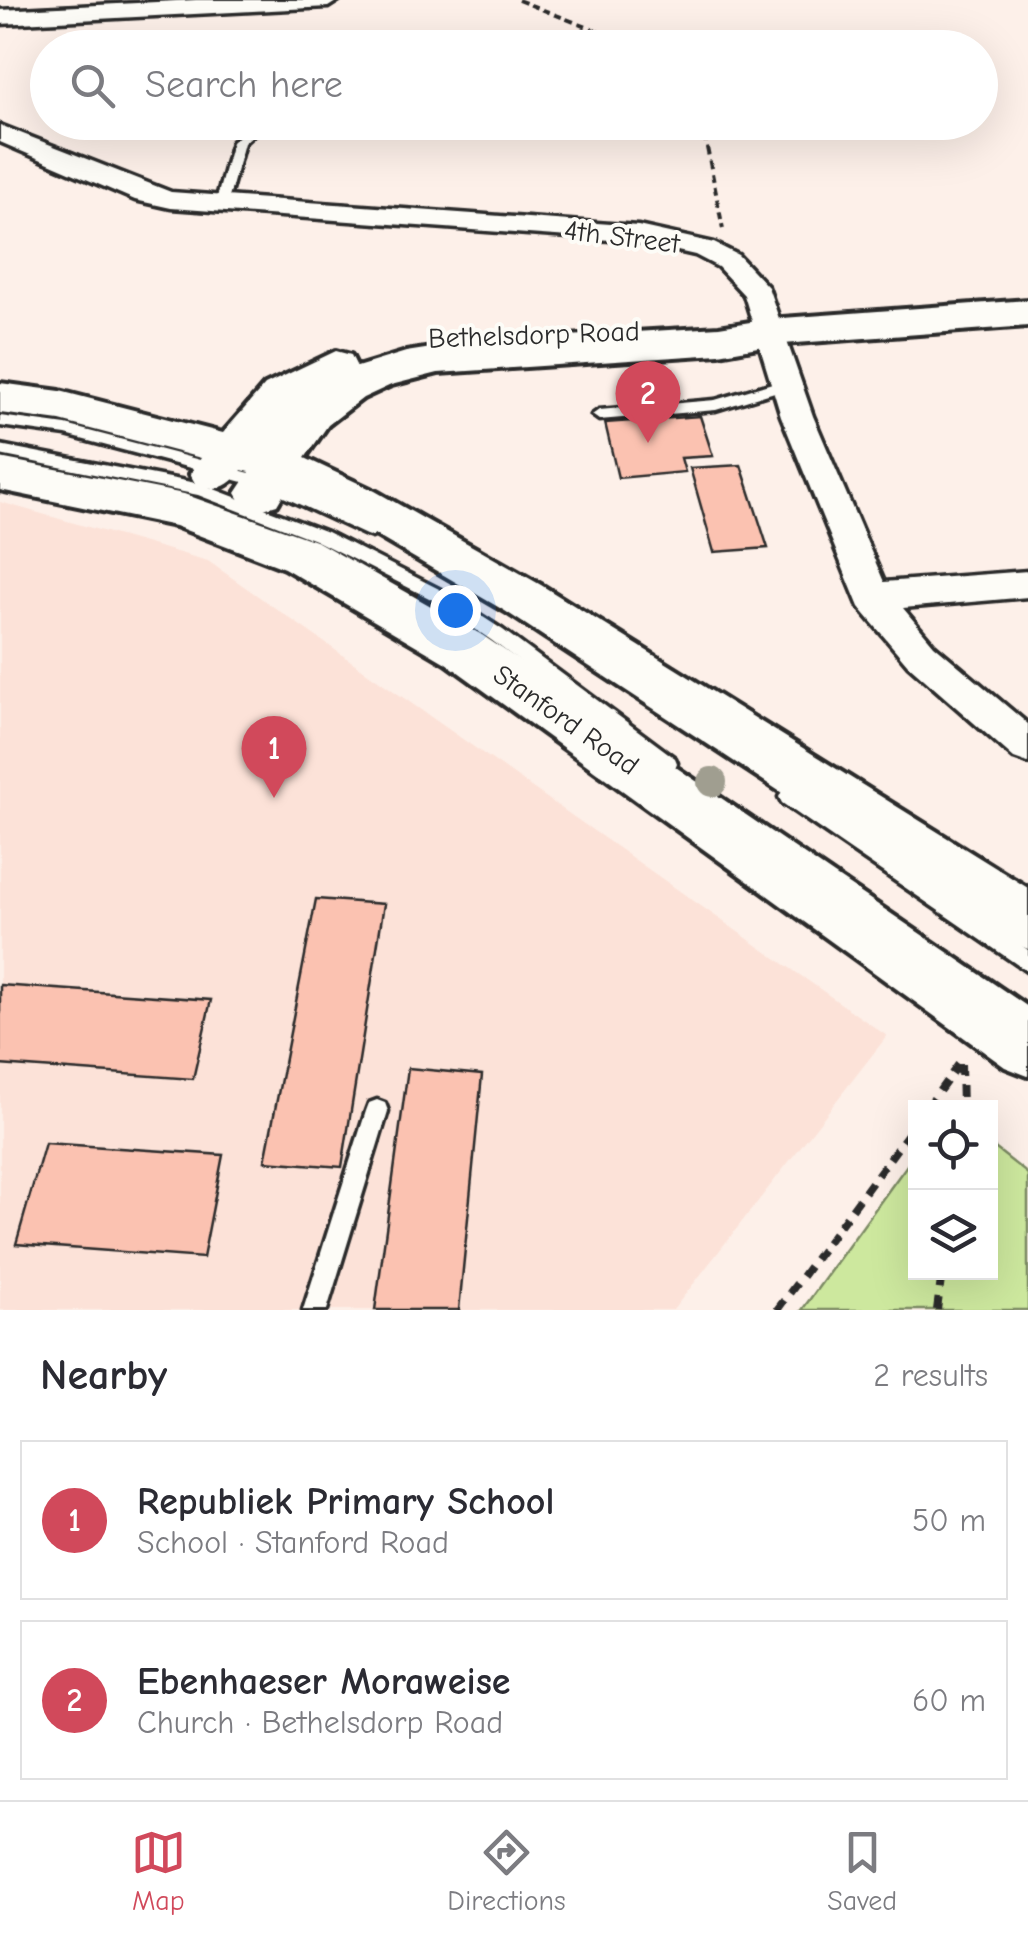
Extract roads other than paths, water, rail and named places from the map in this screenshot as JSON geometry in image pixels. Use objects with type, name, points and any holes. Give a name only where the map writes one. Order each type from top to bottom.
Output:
[{"type":"main road","name":"Bethelsdorp Road","points":[[233,488],[324,403],[374,376],[407,366],[481,355],[741,340],[770,332],[1028,312]]},
{"type":"main road","name":"Bethelsdorp Road","points":[[233,488],[281,395],[351,358],[434,336],[746,328],[770,332]]},
{"type":"main road","points":[[60,406],[180,413],[216,410],[281,395]]},
{"type":"main road","name":"Stanford Road","points":[[0,398],[60,406],[233,488],[301,555],[464,649],[994,1042]]},
{"type":"main road","name":"Stanford Road","points":[[0,474],[233,488],[358,503],[523,598],[1028,921]]},
{"type":"street","points":[[6,11],[328,0]]},
{"type":"street","name":"4th Street","points":[[0,134],[144,194],[221,205],[638,234],[704,249],[728,261],[758,293],[786,384],[872,598],[921,655],[1028,748]]},
{"type":"street","points":[[872,598],[1028,584]]},
{"type":"lane","points":[[221,205],[240,140]]},
{"type":"lane","points":[[599,414],[716,405],[786,384]]},
{"type":"lane","points":[[0,421],[66,430],[233,488],[480,587],[671,715]]},
{"type":"lane","points":[[0,450],[233,488],[437,595],[497,634],[684,775]]},
{"type":"lane","points":[[770,784],[1028,962]]},
{"type":"lane","points":[[315,1310],[377,1111]]},
{"type":"place","name":"Ebenhaeser Moraweise","points":[[648,443]]},
{"type":"place","name":"Republiek Primary School","points":[[274,798]]}]
